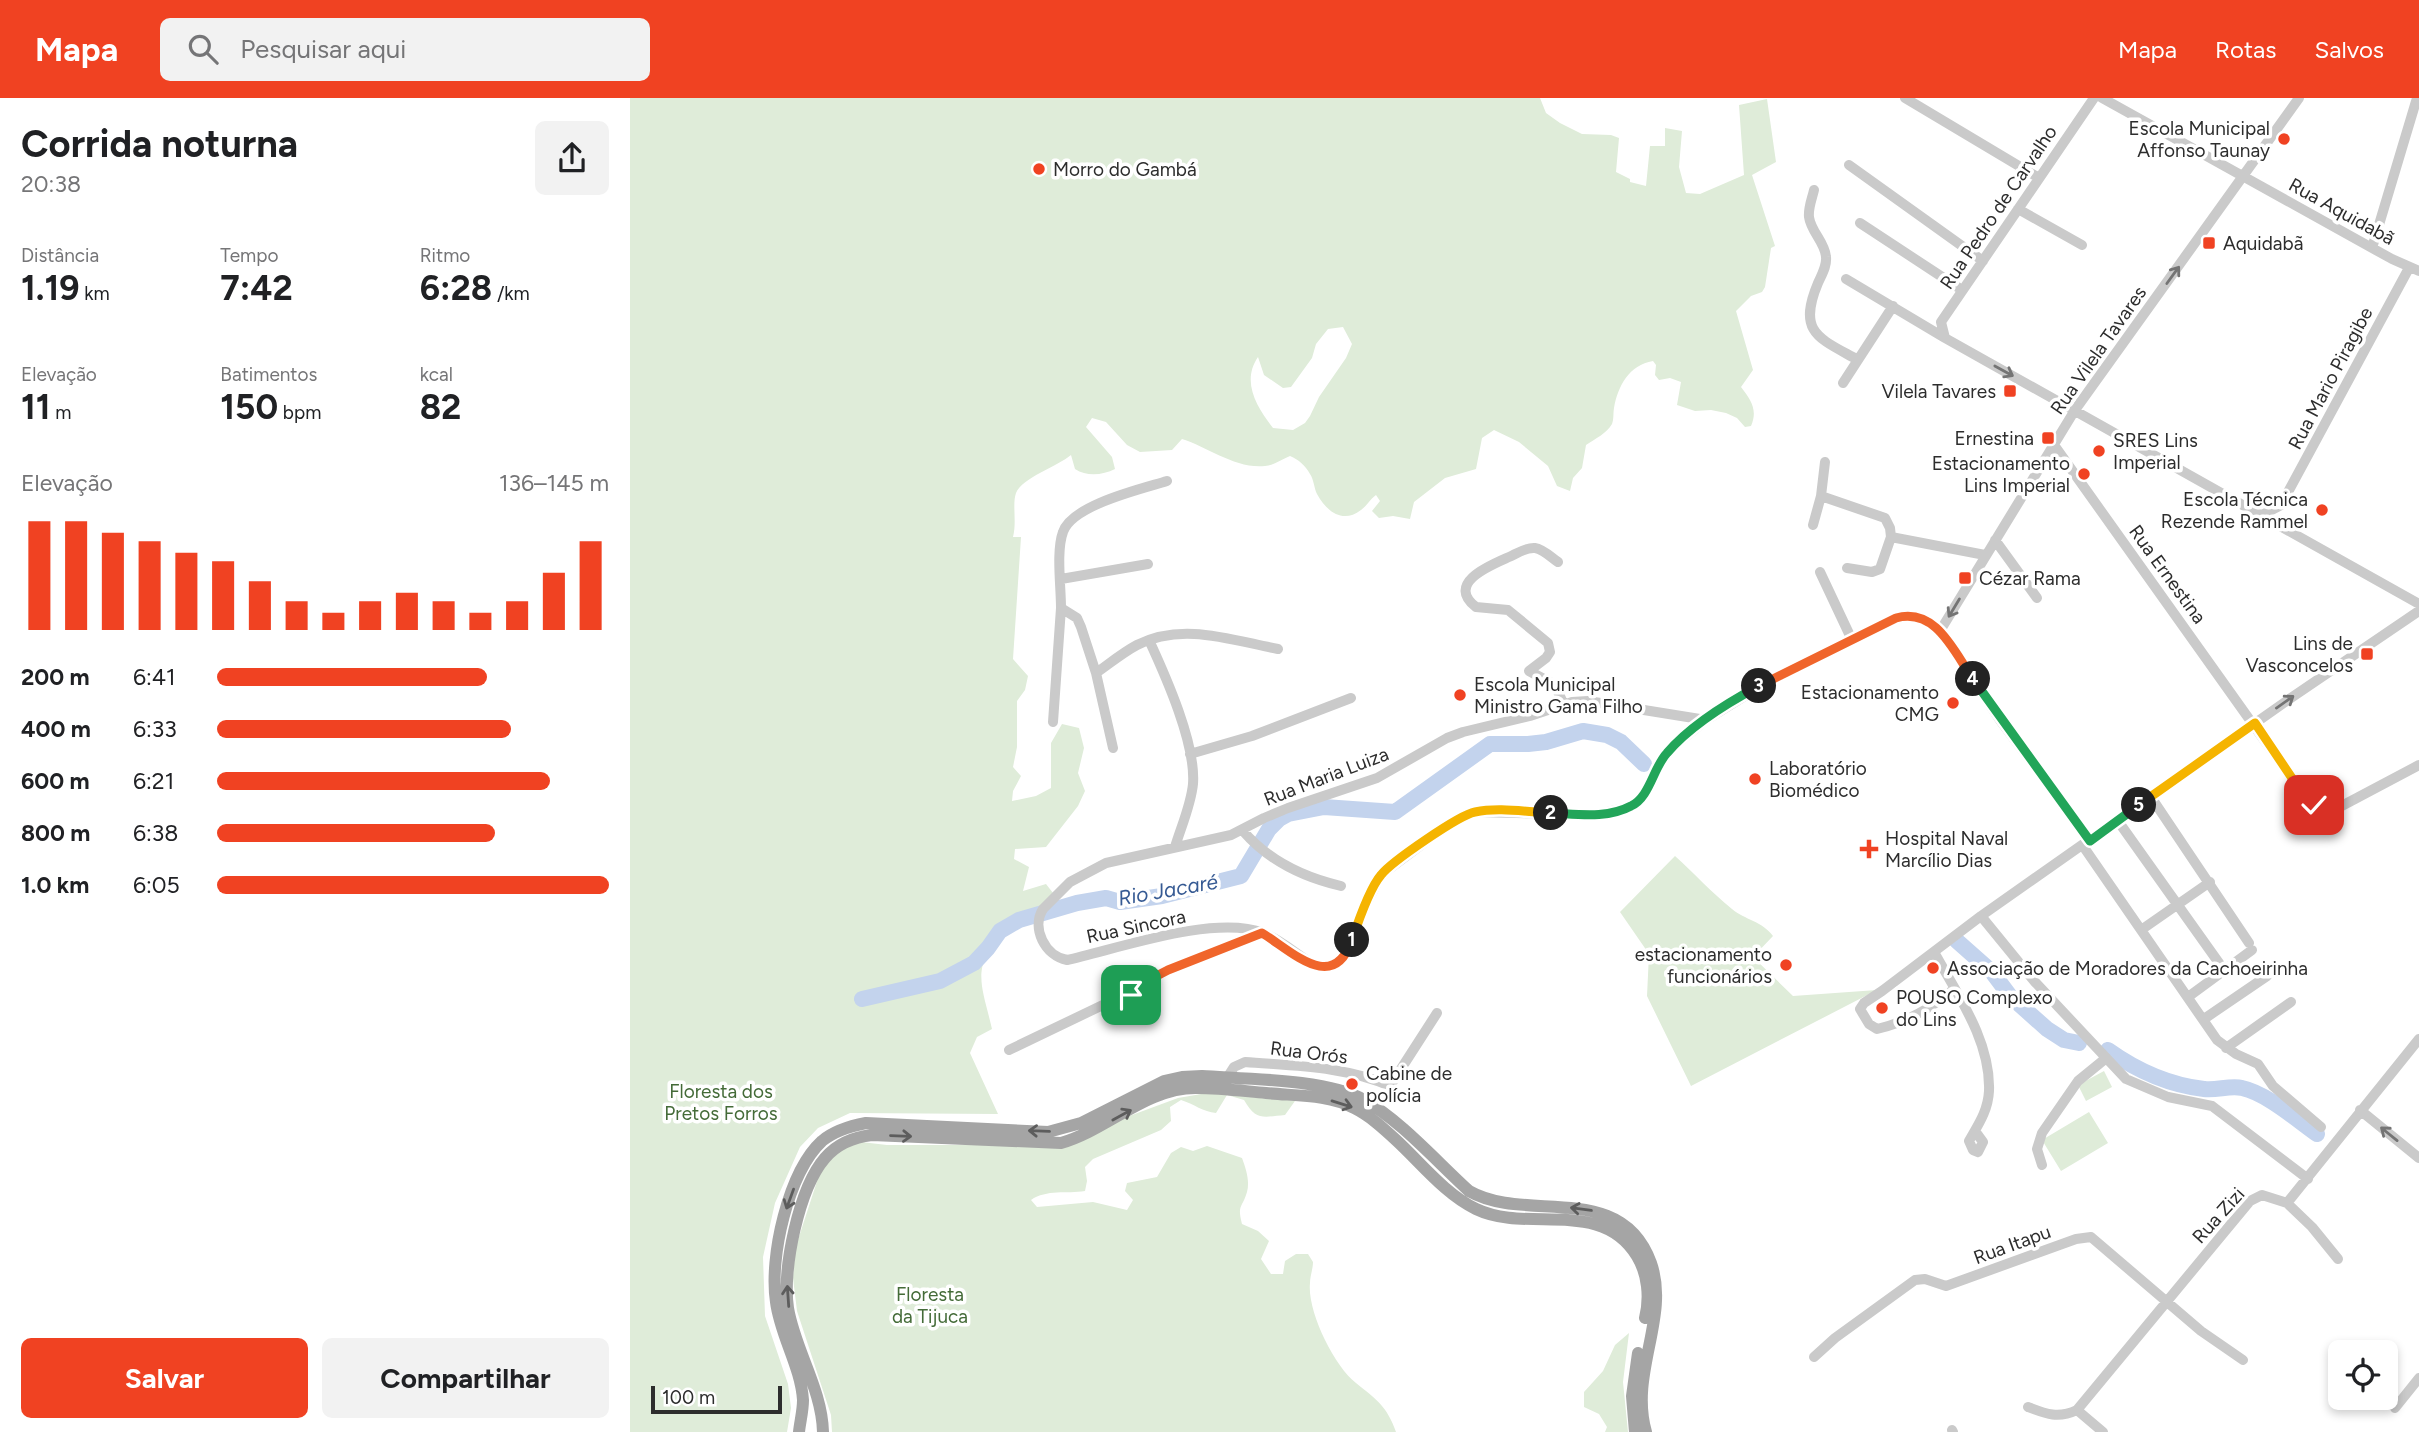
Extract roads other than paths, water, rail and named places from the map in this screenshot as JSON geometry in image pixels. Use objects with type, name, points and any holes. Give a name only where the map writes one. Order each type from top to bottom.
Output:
[{"type":"main road","points":[[799,1432],[803,1402],[776,1305],[775,1262],[786,1212],[800,1172],[823,1140],[844,1128],[866,1123],[1048,1132],[1081,1123],[1164,1081],[1182,1077],[1326,1086],[1349,1092],[1382,1111],[1480,1198],[1595,1211],[1623,1226],[1634,1235],[1650,1259],[1657,1290],[1656,1309],[1643,1368],[1641,1402],[1646,1432]]},
{"type":"main road","points":[[823,1432],[820,1408],[792,1324],[786,1289],[792,1243],[801,1209],[813,1178],[827,1156],[844,1143],[872,1135],[1060,1143],[1084,1135],[1168,1091],[1194,1088],[1320,1098],[1339,1102],[1353,1107],[1374,1121],[1451,1192],[1478,1210],[1504,1216],[1580,1221],[1611,1230],[1621,1236],[1642,1265],[1647,1287],[1648,1307],[1633,1375],[1635,1432]]},
{"type":"street","points":[[1905,98],[2039,178]]},
{"type":"street","name":"Rua Pedro de Carvalho","points":[[1941,322],[2094,98]]},
{"type":"street","name":"Rua Aquidabã","points":[[2102,98],[2414,270]]},
{"type":"street","name":"Rua Vilela Tavares","points":[[1940,631],[2075,410],[2299,98]]},
{"type":"street","points":[[2372,248],[2417,98]]},
{"type":"street","points":[[1849,165],[1983,261]]},
{"type":"street","points":[[1814,191],[1809,219],[1826,252],[1827,263],[1810,305],[1811,325],[1821,339],[1858,360]]},
{"type":"street","points":[[2018,209],[2082,245]]},
{"type":"street","points":[[1860,223],[1962,290]]},
{"type":"street","name":"Rua Mario Piragibe","points":[[2281,505],[2414,270]]},
{"type":"street","points":[[1846,279],[1945,338],[2419,604]]},
{"type":"street","points":[[1843,383],[1893,306]]},
{"type":"street","points":[[1911,317],[1941,322],[1945,338]]},
{"type":"street","name":"Rua Ernestina","points":[[2054,445],[2255,723],[2304,796],[2314,805],[2325,810],[2336,808],[2419,765]]},
{"type":"street","points":[[1813,525],[1821,496],[1825,462]]},
{"type":"street","points":[[1053,722],[1063,532],[1069,521],[1082,511],[1167,481]]},
{"type":"street","points":[[1821,496],[1881,515],[1887,522],[1891,537],[1880,569],[1872,572],[1847,568]]},
{"type":"street","points":[[2262,515],[2281,505],[2285,527]]},
{"type":"street","points":[[1891,537],[1985,555]]},
{"type":"street","points":[[1995,540],[2037,598]]},
{"type":"street","points":[[1558,562],[1539,549],[1529,549],[1477,572],[1468,583],[1466,591],[1468,599],[1476,607],[1508,610],[1548,643],[1550,652],[1546,658],[1529,671],[1555,685],[1564,705]]},
{"type":"street","points":[[1061,579],[1148,564]]},
{"type":"street","points":[[1820,572],[1852,640]]},
{"type":"street","points":[[1061,608],[1077,618],[1096,673],[1113,748]]},
{"type":"street","points":[[1954,989],[1931,1009],[1877,1029],[1869,1024],[1860,1011],[1864,1003],[1981,916],[2419,611]]},
{"type":"street","points":[[1706,720],[1749,692],[1852,640],[1906,615],[1923,618],[1940,631],[2217,1040],[2259,1064],[2273,1086],[2321,1127]]},
{"type":"street","points":[[1096,673],[1130,649],[1149,640],[1177,634],[1201,634],[1278,649]]},
{"type":"street","points":[[1149,640],[1174,696],[1190,754],[1193,785],[1175,847]]},
{"type":"street","points":[[1190,754],[1252,736],[1351,698]]},
{"type":"street","name":"Rua Maria Luiza","points":[[1040,925],[1040,913],[1070,882],[1092,869],[1127,858],[1214,840],[1243,831],[1288,808],[1377,778],[1447,738],[1463,732],[1588,701],[1706,720]]},
{"type":"street","name":"Rua Sincora","points":[[1040,925],[1040,934],[1048,952],[1067,960],[1211,929],[1231,928],[1262,933],[1318,967],[1336,965],[1344,958],[1381,875],[1444,827],[1475,812],[1594,815],[1632,806],[1643,795],[1666,753],[1706,720]]},
{"type":"street","points":[[2151,797],[2251,946],[2188,997]]},
{"type":"street","points":[[2118,821],[2219,963]]},
{"type":"street","points":[[1243,831],[1264,853],[1293,870],[1341,886]]},
{"type":"street","points":[[2141,930],[2210,882]]},
{"type":"street","points":[[1981,916],[2035,982],[2126,1079],[2168,1097],[2201,1103],[2223,1113],[2308,1179]]},
{"type":"street","points":[[1009,1050],[1107,1003],[1131,995],[1147,981],[1168,970],[1262,933]]},
{"type":"street","points":[[1934,952],[1978,1034],[1989,1092],[1981,1122],[1975,1131]]},
{"type":"street","points":[[2204,1019],[2267,975]]},
{"type":"street","points":[[2227,1048],[2291,1002]]},
{"type":"street","name":"Rua Orós","points":[[1227,1078],[1234,1068],[1245,1062],[1319,1068],[1371,1079],[1390,1086],[1437,1013]]},
{"type":"street","points":[[2338,1259],[2312,1227],[2287,1203],[2419,1039]]},
{"type":"street","points":[[2042,1165],[2037,1149],[2042,1133],[2078,1081],[2105,1059]]},
{"type":"street","points":[[2360,1110],[2419,1158]]},
{"type":"street","name":"Rua Zizi","points":[[2077,1410],[2250,1201],[2262,1195],[2287,1203]]},
{"type":"street","name":"Rua Itapu","points":[[1814,1357],[1835,1338],[1915,1280],[1925,1279],[1946,1286],[2076,1239],[2091,1237],[2168,1301]]},
{"type":"street","points":[[2168,1301],[2201,1331],[2243,1360]]},
{"type":"street","points":[[2398,1404],[2419,1378]]},
{"type":"street","points":[[2028,1407],[2052,1416],[2061,1416],[2077,1410],[2103,1432]]},
{"type":"waterway","name":"Rio Jacaré","points":[[862,999],[940,981],[974,963],[1000,931],[1019,920],[1077,903],[1106,898],[1120,902],[1162,896],[1241,876],[1269,829],[1288,814],[1324,807],[1395,812],[1490,744],[1546,742],[1583,731],[1607,735],[1621,742],[1644,764]]},
{"type":"waterway","name":"Rio Jacaré","points":[[1957,941],[1992,972],[2010,996],[2047,1029],[2064,1040],[2079,1043]]},
{"type":"waterway","name":"Rio Jacaré","points":[[2108,1050],[2141,1070],[2178,1084],[2204,1089],[2237,1087],[2261,1095],[2317,1134]]},
{"type":"place","name":"Escola Municipal Affonso Taunay","points":[[2284,139]]},
{"type":"place","name":"Morro do Gambá","points":[[1039,169]]},
{"type":"place","name":"Aquidabã","points":[[2209,243]]},
{"type":"place","name":"Vilela Tavares","points":[[2010,391]]},
{"type":"place","name":"Ernestina","points":[[2048,438]]},
{"type":"place","name":"SRES Lins Imperial","points":[[2099,451]]},
{"type":"place","name":"Estacionamento Lins Imperial","points":[[2084,474]]},
{"type":"place","name":"Escola Técnica Rezende Rammel","points":[[2322,510]]},
{"type":"place","name":"Cézar Rama","points":[[1965,578]]},
{"type":"place","name":"Lins de Vasconcelos","points":[[2367,654]]},
{"type":"place","name":"Escola Municipal Ministro Gama Filho","points":[[1460,695]]},
{"type":"place","name":"Estacionamento CMG","points":[[1953,703]]},
{"type":"place","name":"Laboratório Biomédico","points":[[1755,779]]},
{"type":"place","name":"Hospital Naval Marcílio Dias","points":[[1869,849]]},
{"type":"place","name":"estacionamento funcionários","points":[[1786,965]]},
{"type":"place","name":"Associação de Moradores da Cachoeirinha","points":[[1933,968]]},
{"type":"place","name":"POUSO Complexo do Lins","points":[[1882,1008]]},
{"type":"place","name":"Cabine de polícia","points":[[1352,1084]]},
{"type":"park label","name":"Floresta dos Pretos Forros","points":[[721,1102]]},
{"type":"park label","name":"Floresta da Tijuca","points":[[930,1305]]}]
